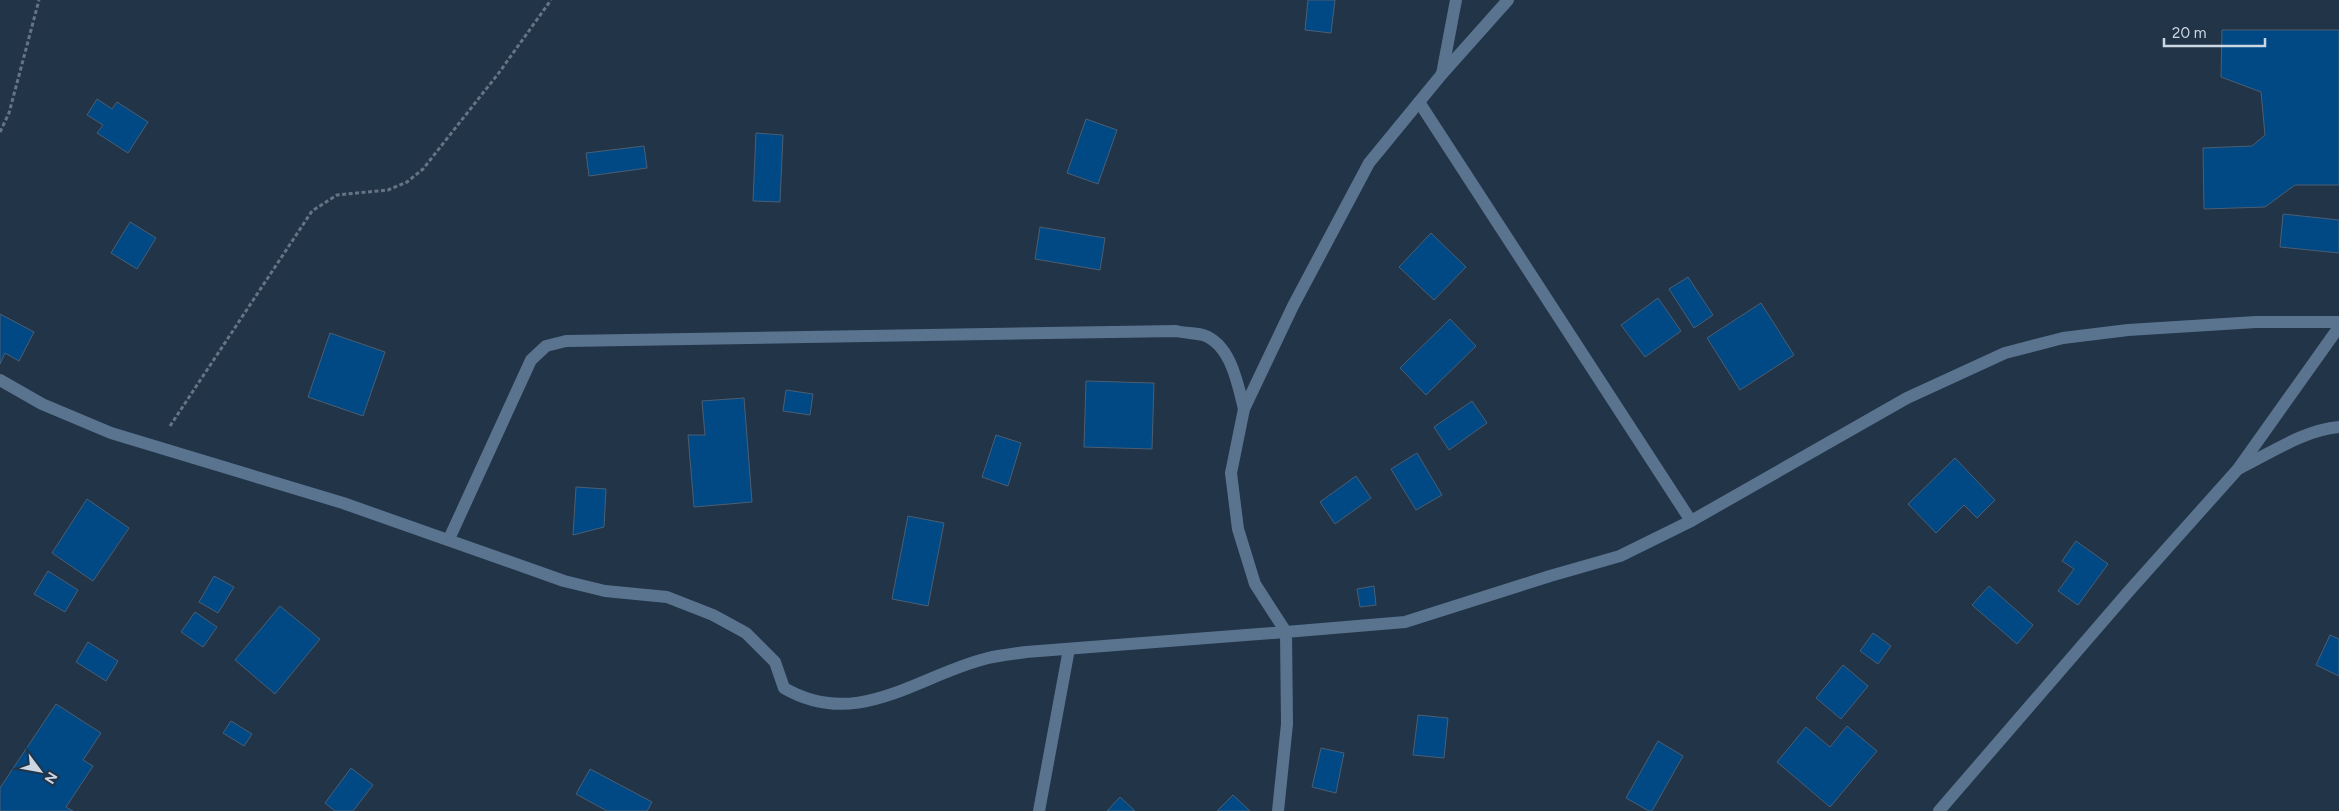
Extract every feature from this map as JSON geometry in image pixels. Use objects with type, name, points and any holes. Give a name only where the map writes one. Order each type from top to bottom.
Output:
[{"type":"street","points":[[1442,74],[1456,0]]},
{"type":"street","points":[[1278,811],[1287,724],[1286,632],[1255,584],[1238,529],[1231,473],[1244,409],[1293,306],[1369,163],[1442,74],[1508,0]]},
{"type":"street","points":[[1419,102],[1691,521]]},
{"type":"street","points":[[0,380],[50,408],[111,433],[343,503],[564,581],[605,591],[666,597],[713,615],[746,633],[775,662],[784,688],[800,697],[835,704],[862,702],[902,692],[987,658],[1068,648],[1405,622],[1620,556],[1691,521],[1907,398],[2005,353],[2063,338],[2128,330],[2256,322],[2339,322]]},
{"type":"street","points":[[1939,811],[2122,599],[2238,469],[2339,327]]},
{"type":"street","points":[[449,539],[531,360],[546,346],[566,341],[1176,332],[1204,335],[1214,341],[1233,365],[1244,409]]},
{"type":"street","points":[[2238,469],[2299,438],[2327,428],[2339,427]]},
{"type":"street","points":[[1039,811],[1068,648]]},
{"type":"path","points":[[0,132],[9,113],[38,0]]},
{"type":"path","points":[[157,446],[312,210],[337,195],[388,190],[407,182],[423,169],[498,74],[551,0]]},
{"type":"building","points":[[1308,0],[1335,0],[1331,33],[1305,30]]},
{"type":"building","points":[[2222,30],[2339,30],[2339,185],[2295,185],[2265,207],[2204,209],[2203,148],[2252,146],[2265,135],[2261,92],[2221,77]]},
{"type":"building","points":[[97,99],[112,109],[117,102],[148,122],[128,153],[97,133],[103,125],[87,115]]},
{"type":"building","points":[[1086,119],[1117,130],[1098,184],[1067,173]]},
{"type":"building","points":[[756,133],[783,135],[780,202],[753,201]]},
{"type":"building","points":[[644,146],[647,168],[589,176],[586,153]]},
{"type":"building","points":[[2283,214],[2339,220],[2339,253],[2280,247]]},
{"type":"building","points":[[130,222],[156,238],[137,269],[111,253]]},
{"type":"building","points":[[1040,227],[1105,238],[1100,270],[1035,259]]},
{"type":"building","points":[[1431,233],[1466,267],[1434,300],[1399,267]]},
{"type":"building","points":[[1688,277],[1713,315],[1694,328],[1669,289]]},
{"type":"building","points":[[1658,298],[1681,331],[1645,357],[1621,325]]},
{"type":"building","points":[[1761,303],[1794,355],[1740,390],[1707,338]]},
{"type":"building","points":[[0,314],[34,332],[19,361],[5,353],[0,364]]},
{"type":"building","points":[[1450,319],[1476,346],[1426,395],[1400,368]]},
{"type":"building","points":[[330,333],[385,352],[363,416],[308,397]]},
{"type":"building","points":[[1086,381],[1154,383],[1152,449],[1084,447]]},
{"type":"building","points":[[786,390],[813,394],[810,415],[783,411]]},
{"type":"building","points":[[744,398],[752,502],[694,507],[688,435],[705,435],[702,401]]},
{"type":"building","points":[[1472,401],[1487,423],[1449,450],[1434,427]]},
{"type":"building","points":[[996,435],[1021,443],[1008,486],[982,477]]},
{"type":"building","points":[[1417,453],[1442,495],[1416,510],[1391,469]]},
{"type":"building","points":[[1955,458],[1995,500],[1977,518],[1964,505],[1936,533],[1908,504]]},
{"type":"building","points":[[1356,476],[1371,498],[1335,524],[1320,502]]},
{"type":"building","points":[[576,487],[606,489],[604,527],[573,535]]},
{"type":"building","points":[[87,499],[129,528],[93,581],[52,553]]},
{"type":"building","points":[[908,516],[944,523],[928,606],[892,599]]},
{"type":"building","points":[[2076,541],[2108,564],[2078,605],[2058,591],[2074,569],[2062,561]]},
{"type":"building","points":[[48,571],[78,590],[65,612],[34,594]]},
{"type":"building","points":[[214,576],[234,587],[218,613],[199,602]]},
{"type":"building","points":[[1374,586],[1376,605],[1360,607],[1357,589]]},
{"type":"building","points":[[1989,586],[2033,625],[2017,644],[1972,605]]},
{"type":"building","points":[[280,606],[320,639],[275,694],[235,660]]},
{"type":"building","points":[[195,612],[217,627],[203,647],[181,632]]},
{"type":"building","points":[[1873,633],[1891,646],[1878,664],[1860,651]]},
{"type":"building","points":[[2330,635],[2339,639],[2339,676],[2316,665]]},
{"type":"building","points":[[88,642],[118,661],[106,681],[76,662]]},
{"type":"building","points":[[1843,665],[1868,686],[1841,719],[1816,698]]},
{"type":"building","points":[[56,704],[101,733],[83,760],[93,766],[66,807],[73,811],[0,811],[0,788]]},
{"type":"building","points":[[1418,715],[1448,718],[1444,758],[1413,755]]},
{"type":"building","points":[[231,721],[252,734],[244,746],[223,733]]},
{"type":"building","points":[[1847,726],[1877,751],[1830,807],[1777,762],[1806,727],[1830,747]]},
{"type":"building","points":[[1658,741],[1683,756],[1652,811],[1649,811],[1626,798]]},
{"type":"building","points":[[1321,748],[1344,753],[1336,793],[1312,787]]},
{"type":"building","points":[[351,768],[373,785],[353,811],[335,811],[325,803]]},
{"type":"building","points":[[590,769],[652,802],[647,811],[607,811],[576,794]]},
{"type":"building","points":[[1233,795],[1250,811],[1217,811]]},
{"type":"building","points":[[1120,797],[1135,811],[1107,811]]}]
